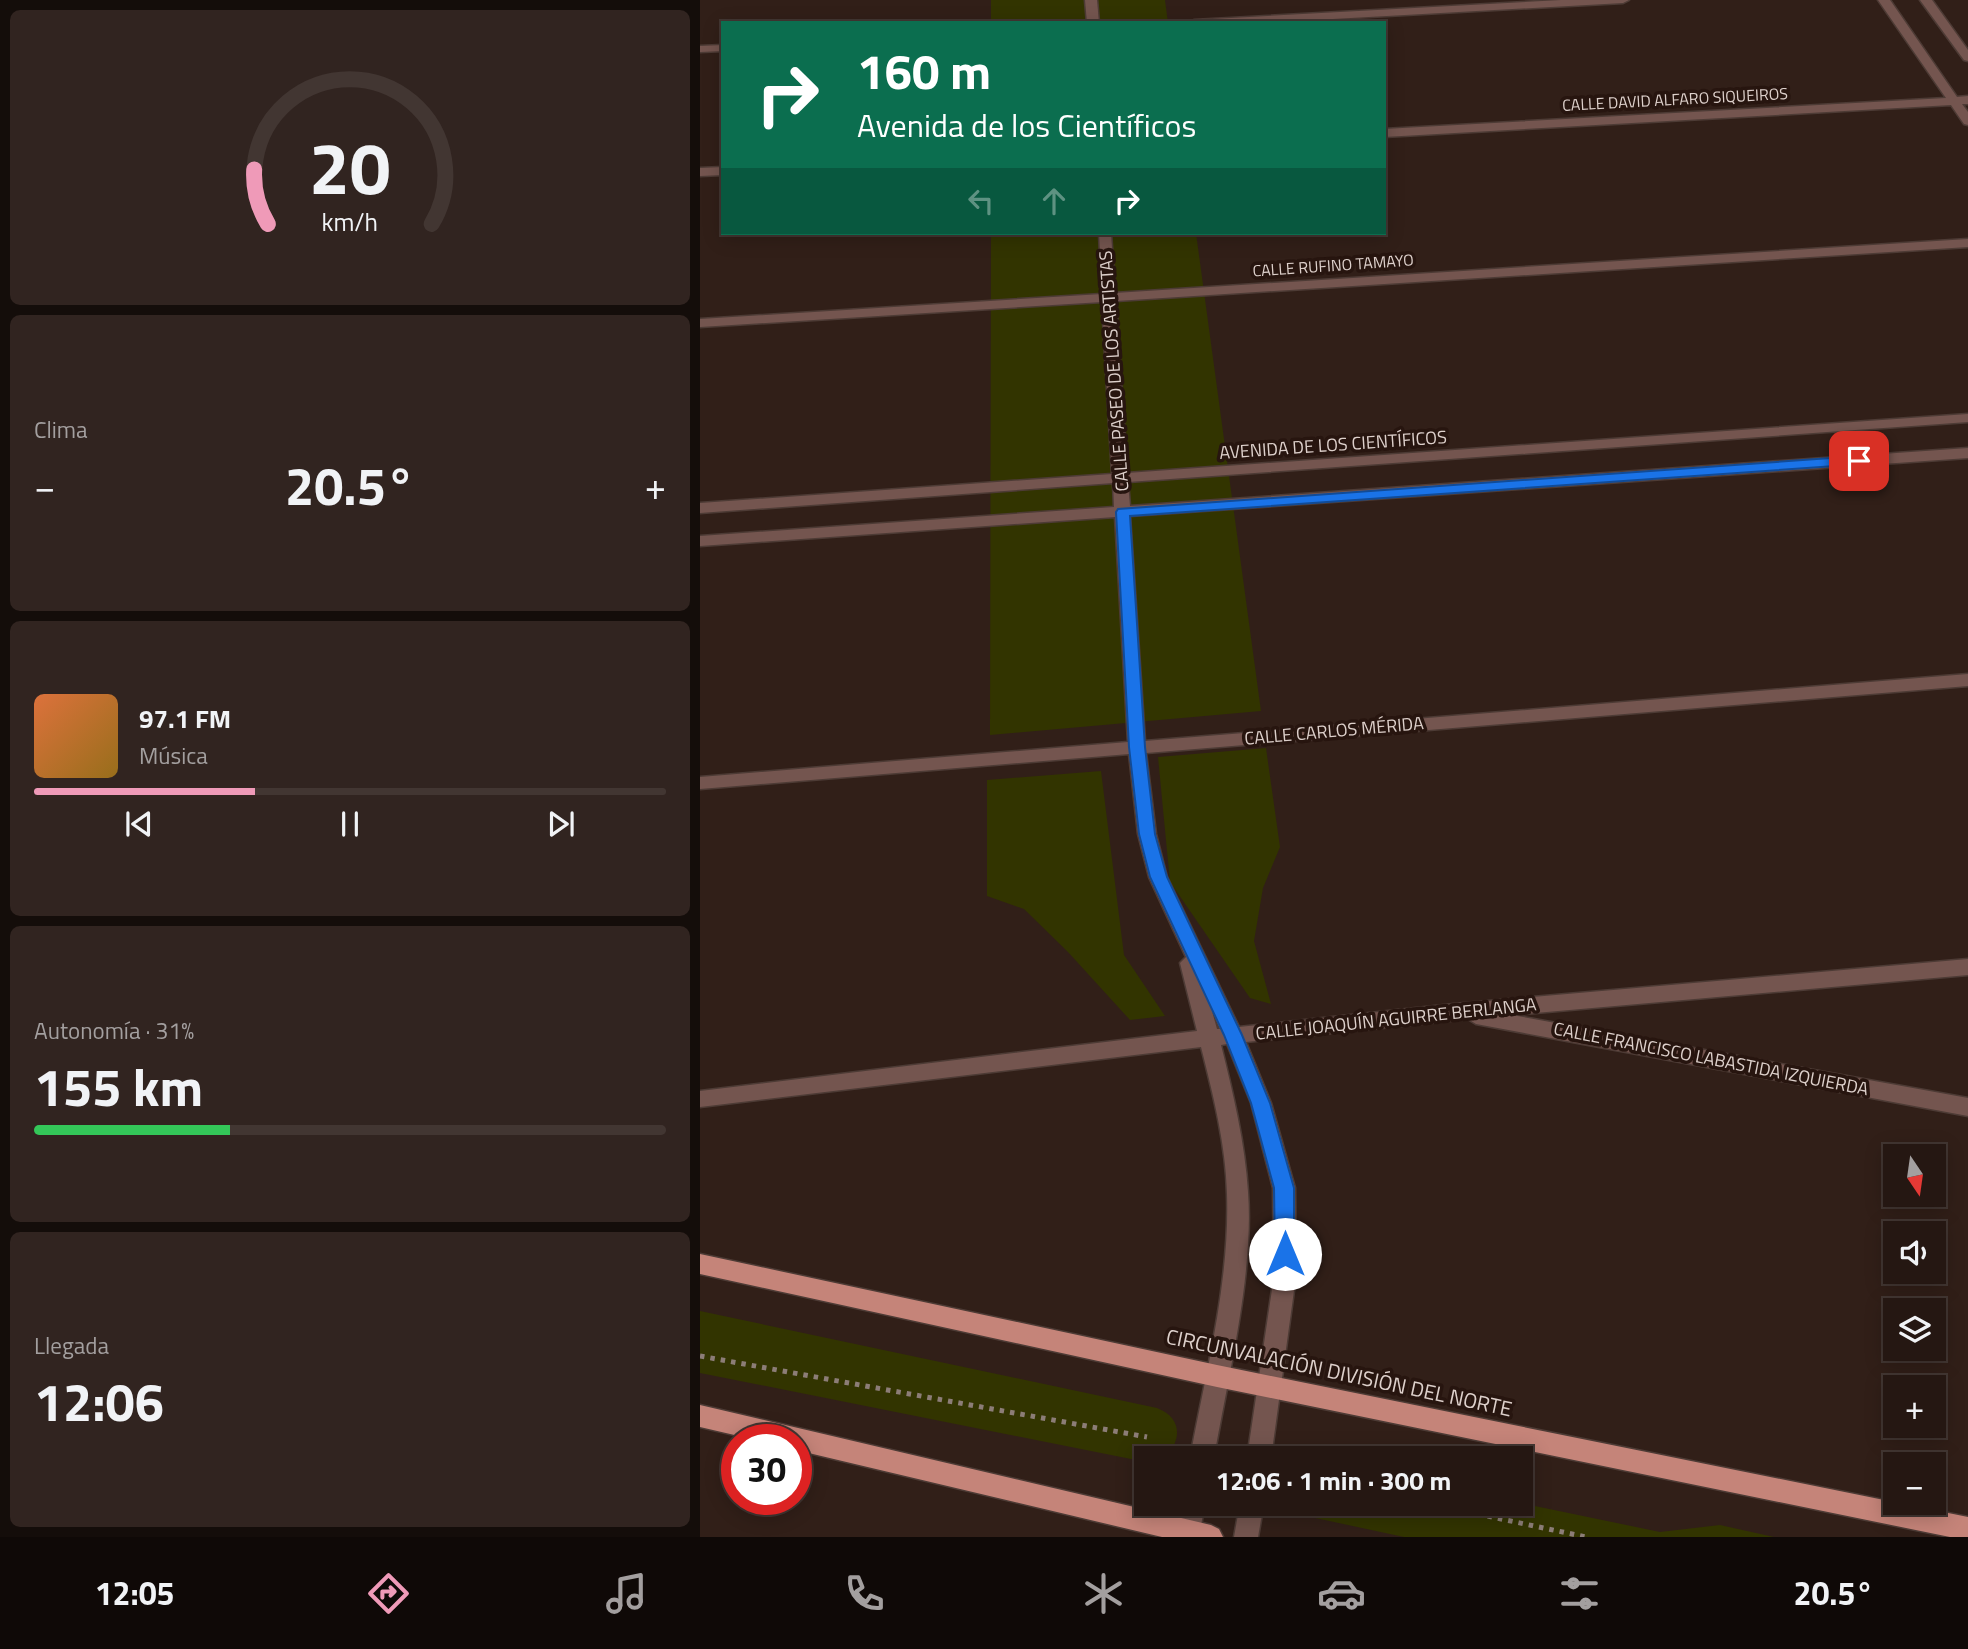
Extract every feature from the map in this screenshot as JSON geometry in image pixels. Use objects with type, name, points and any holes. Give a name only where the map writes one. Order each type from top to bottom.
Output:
[{"type":"main road","name":"CIRCUNVALACIÓN DIVISIÓN DEL NORTE","points":[[700,1264],[1217,1376],[1968,1529]]},
{"type":"main road","points":[[700,1416],[1195,1535]]},
{"type":"street","points":[[1091,0],[1093,21]]},
{"type":"street","points":[[1231,21],[1623,0]]},
{"type":"street","points":[[1884,0],[1968,121]]},
{"type":"street","points":[[1926,0],[1968,58]]},
{"type":"street","points":[[700,49],[721,48]]},
{"type":"street","name":"CALLE DAVID ALFARO SIQUEIROS","points":[[1386,134],[1968,100]]},
{"type":"street","points":[[700,172],[721,171]]},
{"type":"street","name":"CALLE PASEO DE LOS ARTISTAS","points":[[1105,235],[1137,747],[1147,834],[1158,877],[1233,1035],[1261,1103],[1284,1188],[1285,1276],[1261,1446]]},
{"type":"street","name":"CALLE RUFINO TAMAYO","points":[[700,323],[1968,243]]},
{"type":"street","name":"AVENIDA DE LOS CIENTÍFICOS","points":[[700,508],[1968,418]]},
{"type":"street","points":[[700,541],[1968,453]]},
{"type":"street","name":"CALLE CARLOS MÉRIDA","points":[[700,783],[1968,680]]},
{"type":"street","name":"CALLE PASEO DE LOS ARTISTAS","points":[[1179,922],[1225,1102],[1238,1193],[1234,1275],[1204,1446]]},
{"type":"street","name":"CALLE JOAQUÍN AGUIRRE BERLANGA","points":[[700,1098],[1233,1035],[1454,1012],[1968,967]]},
{"type":"street","name":"CALLE FRANCISCO LABASTIDA IZQUIERDA","points":[[1454,1012],[1968,1107]]},
{"type":"street","points":[[1194,1516],[1195,1535]]},
{"type":"street","points":[[1246,1537],[1250,1516]]},
{"type":"path","points":[[700,1356],[1147,1437]]},
{"type":"path","points":[[1487,1516],[1586,1537]]},
{"type":"shaded area","points":[[991,0],[1165,0],[1168,21],[991,21]]},
{"type":"shaded area","points":[[991,235],[1196,235],[1261,711],[990,735]]},
{"type":"shaded area","points":[[1266,748],[1280,847],[1263,888],[1254,941],[1271,1004],[1250,998],[1170,882],[1158,757]]},
{"type":"shaded area","points":[[1101,771],[1124,955],[1165,1016],[1130,1020],[1068,952],[1024,909],[987,896],[987,780]]},
{"type":"shaded area","points":[[700,1311],[1157,1408],[1171,1417],[1177,1428],[1177,1435],[1173,1446],[1134,1446],[1134,1460],[700,1373]]},
{"type":"shaded area","points":[[1533,1506],[1660,1532],[1720,1525],[1774,1537],[1404,1537],[1306,1516],[1533,1516]]},
{"type":"route","points":[[1285,1254],[1284,1188],[1261,1103],[1233,1035],[1158,877],[1147,834],[1137,747],[1123,512],[1859,461]]}]
